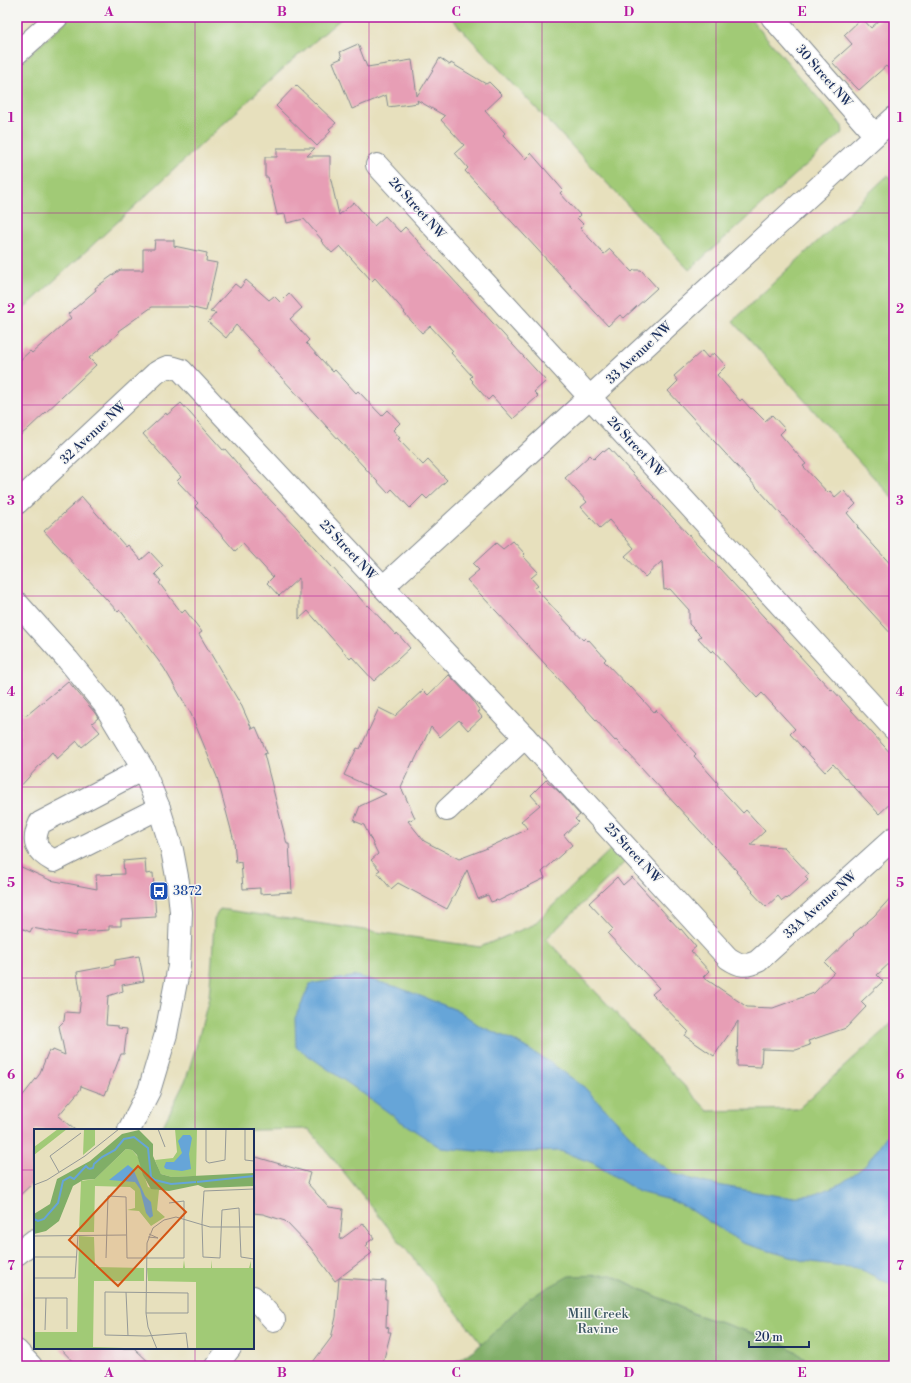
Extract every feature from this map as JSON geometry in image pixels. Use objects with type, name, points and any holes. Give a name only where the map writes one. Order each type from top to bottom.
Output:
[{"type":"street","points":[[17,54],[57,17]]},
{"type":"street","name":"30 Street NW","points":[[780,20],[875,135]]},
{"type":"street","name":"33 Avenue NW","points":[[383,587],[894,118]]},
{"type":"street","name":"26 Street NW","points":[[377,165],[894,729]]},
{"type":"street","name":"32 Avenue NW","points":[[17,503],[156,373],[165,367],[170,366]]},
{"type":"street","name":"25 Street NW","points":[[170,366],[181,370],[189,378],[525,737],[728,958],[735,963],[743,965]]},
{"type":"street","points":[[17,603],[68,660],[104,704],[143,769],[159,808],[172,850],[178,882],[181,912],[179,966],[166,1034],[150,1091],[130,1129]]},
{"type":"street","points":[[447,810],[525,737]]},
{"type":"street","points":[[143,769],[40,823],[35,835],[37,847],[46,857],[54,861],[159,808]]},
{"type":"street","name":"33A Avenue NW","points":[[743,965],[749,966],[758,961],[894,838]]},
{"type":"street","points":[[17,1254],[34,1241]]},
{"type":"street","points":[[255,1303],[274,1320]]},
{"type":"street","points":[[216,1366],[229,1349]]},
{"type":"street","points":[[17,1351],[31,1366]]},
{"type":"green space","points":[[71,17],[343,17],[286,66],[17,315],[17,66]]},
{"type":"green space","points":[[450,17],[749,17],[842,126],[843,132],[689,270]]},
{"type":"green space","points":[[888,175],[894,182],[894,500],[733,321]]},
{"type":"green space","points":[[611,849],[625,862],[546,939],[708,1111],[798,1109],[894,1021],[894,1366],[813,1366],[796,1352],[780,1342],[697,1315],[611,1275],[529,1298],[482,1344],[309,1129],[161,1129],[186,1079],[198,1040],[209,997],[214,919],[220,909],[480,947],[533,925]]},
{"type":"green space","name":"Mill Creek Ravine","points":[[611,1275],[694,1314],[780,1342],[796,1352],[812,1366],[450,1366],[482,1344],[529,1298],[569,1276]]},
{"type":"water","points":[[357,976],[397,987],[459,1011],[480,1026],[515,1041],[551,1063],[584,1087],[650,1157],[674,1174],[706,1183],[784,1197],[813,1195],[842,1183],[865,1166],[894,1125],[894,1286],[858,1268],[804,1261],[742,1243],[691,1210],[673,1201],[639,1192],[593,1163],[560,1151],[502,1153],[441,1148],[400,1121],[296,1047],[295,1018],[310,984]]},
{"type":"building","points":[[883,17],[894,17],[894,75],[886,66],[859,90],[832,62],[852,44],[844,35],[862,18],[871,28]]},
{"type":"building","points":[[358,44],[367,67],[412,60],[417,96],[440,58],[486,84],[489,82],[502,95],[485,111],[505,133],[503,135],[525,159],[531,153],[563,190],[560,193],[580,215],[577,218],[584,225],[580,228],[604,254],[610,249],[632,272],[634,270],[641,270],[657,288],[624,318],[620,315],[608,326],[465,171],[468,168],[455,153],[464,145],[441,120],[445,116],[417,100],[418,103],[388,107],[386,95],[352,109],[333,62],[342,58],[340,52]]},
{"type":"building","points":[[296,85],[336,123],[329,129],[331,131],[317,146],[276,106]]},
{"type":"building","points":[[277,148],[315,148],[307,156],[330,156],[330,176],[339,215],[354,202],[374,226],[385,216],[400,232],[405,227],[546,381],[534,392],[538,396],[513,419],[492,396],[488,400],[472,382],[473,381],[470,378],[472,376],[451,353],[453,351],[430,326],[422,333],[375,278],[372,281],[340,246],[332,253],[304,219],[287,223],[285,214],[277,215],[268,177],[265,177],[265,157],[277,157]]},
{"type":"building","points":[[155,240],[174,240],[174,246],[207,253],[206,261],[217,263],[206,311],[189,307],[152,307],[118,331],[119,333],[89,358],[96,365],[17,438],[17,363],[30,351],[32,353],[71,318],[68,314],[96,290],[95,288],[120,270],[143,270],[143,249],[154,249]]},
{"type":"building","points":[[246,280],[269,300],[274,296],[280,302],[289,293],[302,308],[290,319],[309,340],[306,343],[333,372],[335,370],[356,393],[358,391],[382,416],[388,410],[400,423],[393,430],[400,438],[398,439],[423,465],[428,460],[447,480],[427,499],[423,495],[410,508],[392,489],[388,493],[257,351],[259,350],[236,325],[226,338],[208,322],[216,313],[210,312],[235,284],[240,288]]},
{"type":"building","points":[[702,351],[708,358],[714,353],[726,366],[717,375],[740,401],[742,399],[765,421],[772,415],[785,429],[780,434],[806,464],[803,466],[828,493],[830,491],[835,497],[843,490],[856,504],[847,513],[858,526],[857,527],[894,568],[894,637],[668,391],[678,381],[674,376]]},
{"type":"building","points":[[181,403],[223,450],[225,449],[254,483],[297,528],[367,606],[368,605],[396,635],[397,633],[410,648],[374,681],[352,657],[350,659],[308,611],[299,619],[299,578],[279,596],[267,583],[273,577],[243,544],[235,551],[195,506],[198,503],[177,481],[181,477],[143,434],[166,413],[167,415]]},
{"type":"building","points":[[609,448],[894,757],[894,800],[879,814],[833,764],[825,772],[790,734],[795,729],[762,693],[757,698],[713,650],[711,652],[698,638],[701,636],[689,624],[689,610],[670,589],[664,590],[662,561],[645,577],[625,556],[634,548],[609,520],[600,528],[581,507],[587,502],[565,478],[590,455],[594,459],[603,450],[604,452]]},
{"type":"building","points":[[82,497],[126,547],[128,545],[141,560],[150,552],[163,566],[155,574],[161,581],[159,583],[182,613],[185,610],[202,632],[199,634],[239,700],[252,729],[256,727],[267,753],[264,754],[287,844],[289,844],[292,892],[260,894],[260,888],[243,889],[241,862],[236,863],[234,841],[217,777],[191,714],[164,668],[120,610],[118,612],[44,531]]},
{"type":"building","points":[[513,541],[525,554],[523,556],[538,572],[531,578],[538,586],[535,588],[583,640],[585,638],[588,641],[589,640],[606,659],[604,661],[630,688],[631,687],[654,712],[656,710],[696,754],[694,756],[718,783],[717,785],[743,813],[746,810],[765,831],[750,845],[784,847],[809,874],[805,877],[808,880],[787,899],[786,898],[782,901],[778,896],[766,907],[752,892],[753,891],[736,872],[737,871],[467,580],[479,570],[473,564],[496,543],[503,549]]},
{"type":"building","points":[[449,675],[471,698],[480,711],[478,712],[482,717],[468,730],[459,720],[440,737],[431,727],[414,762],[413,761],[401,787],[415,818],[408,821],[424,841],[459,859],[528,829],[521,821],[540,805],[531,795],[546,780],[580,815],[575,819],[578,822],[564,835],[572,845],[542,872],[545,878],[498,901],[491,902],[488,895],[478,899],[467,870],[447,909],[398,883],[391,889],[377,872],[380,870],[371,860],[378,854],[364,825],[354,821],[360,806],[386,794],[344,775],[357,748],[360,749],[379,708],[395,716],[423,690],[428,695]]},
{"type":"building","points":[[68,681],[95,713],[98,718],[92,723],[100,732],[82,747],[77,741],[57,759],[52,752],[17,790],[17,738],[19,740],[21,714],[27,715]]},
{"type":"building","points":[[145,859],[146,874],[153,873],[156,917],[121,919],[121,926],[109,926],[109,930],[77,932],[76,936],[32,928],[30,932],[17,926],[17,865],[50,880],[97,889],[96,875],[124,874],[123,861]]},
{"type":"building","points":[[617,877],[623,885],[632,877],[696,947],[691,951],[709,971],[703,977],[747,1007],[773,1008],[814,993],[834,972],[825,963],[854,935],[853,934],[874,916],[894,894],[894,959],[877,975],[883,981],[861,1002],[866,1007],[846,1028],[808,1041],[810,1045],[796,1050],[762,1049],[761,1067],[737,1066],[738,1021],[714,1056],[685,1036],[688,1031],[652,994],[659,988],[608,934],[613,929],[589,903]]},
{"type":"building","points":[[139,956],[144,981],[122,985],[123,991],[108,996],[106,1025],[118,1026],[118,1028],[127,1029],[124,1054],[121,1054],[105,1095],[81,1086],[80,1090],[58,1116],[74,1129],[34,1129],[34,1182],[17,1198],[17,1103],[39,1075],[49,1050],[65,1055],[59,1026],[64,1021],[65,1012],[79,1013],[81,996],[77,972],[115,965],[115,960]]},
{"type":"building","points":[[254,1156],[310,1173],[307,1183],[329,1207],[343,1209],[340,1240],[363,1223],[374,1238],[367,1243],[368,1244],[366,1246],[372,1253],[335,1281],[310,1247],[285,1221],[263,1214],[254,1213]]},
{"type":"building","points":[[339,1278],[386,1281],[386,1327],[389,1328],[388,1332],[391,1332],[382,1366],[310,1366],[331,1338],[336,1317]]},
{"type":"building","points":[[61,1349],[135,1349],[153,1366],[77,1366]]},
{"type":"place","name":"3872","points":[[159,891]]}]
